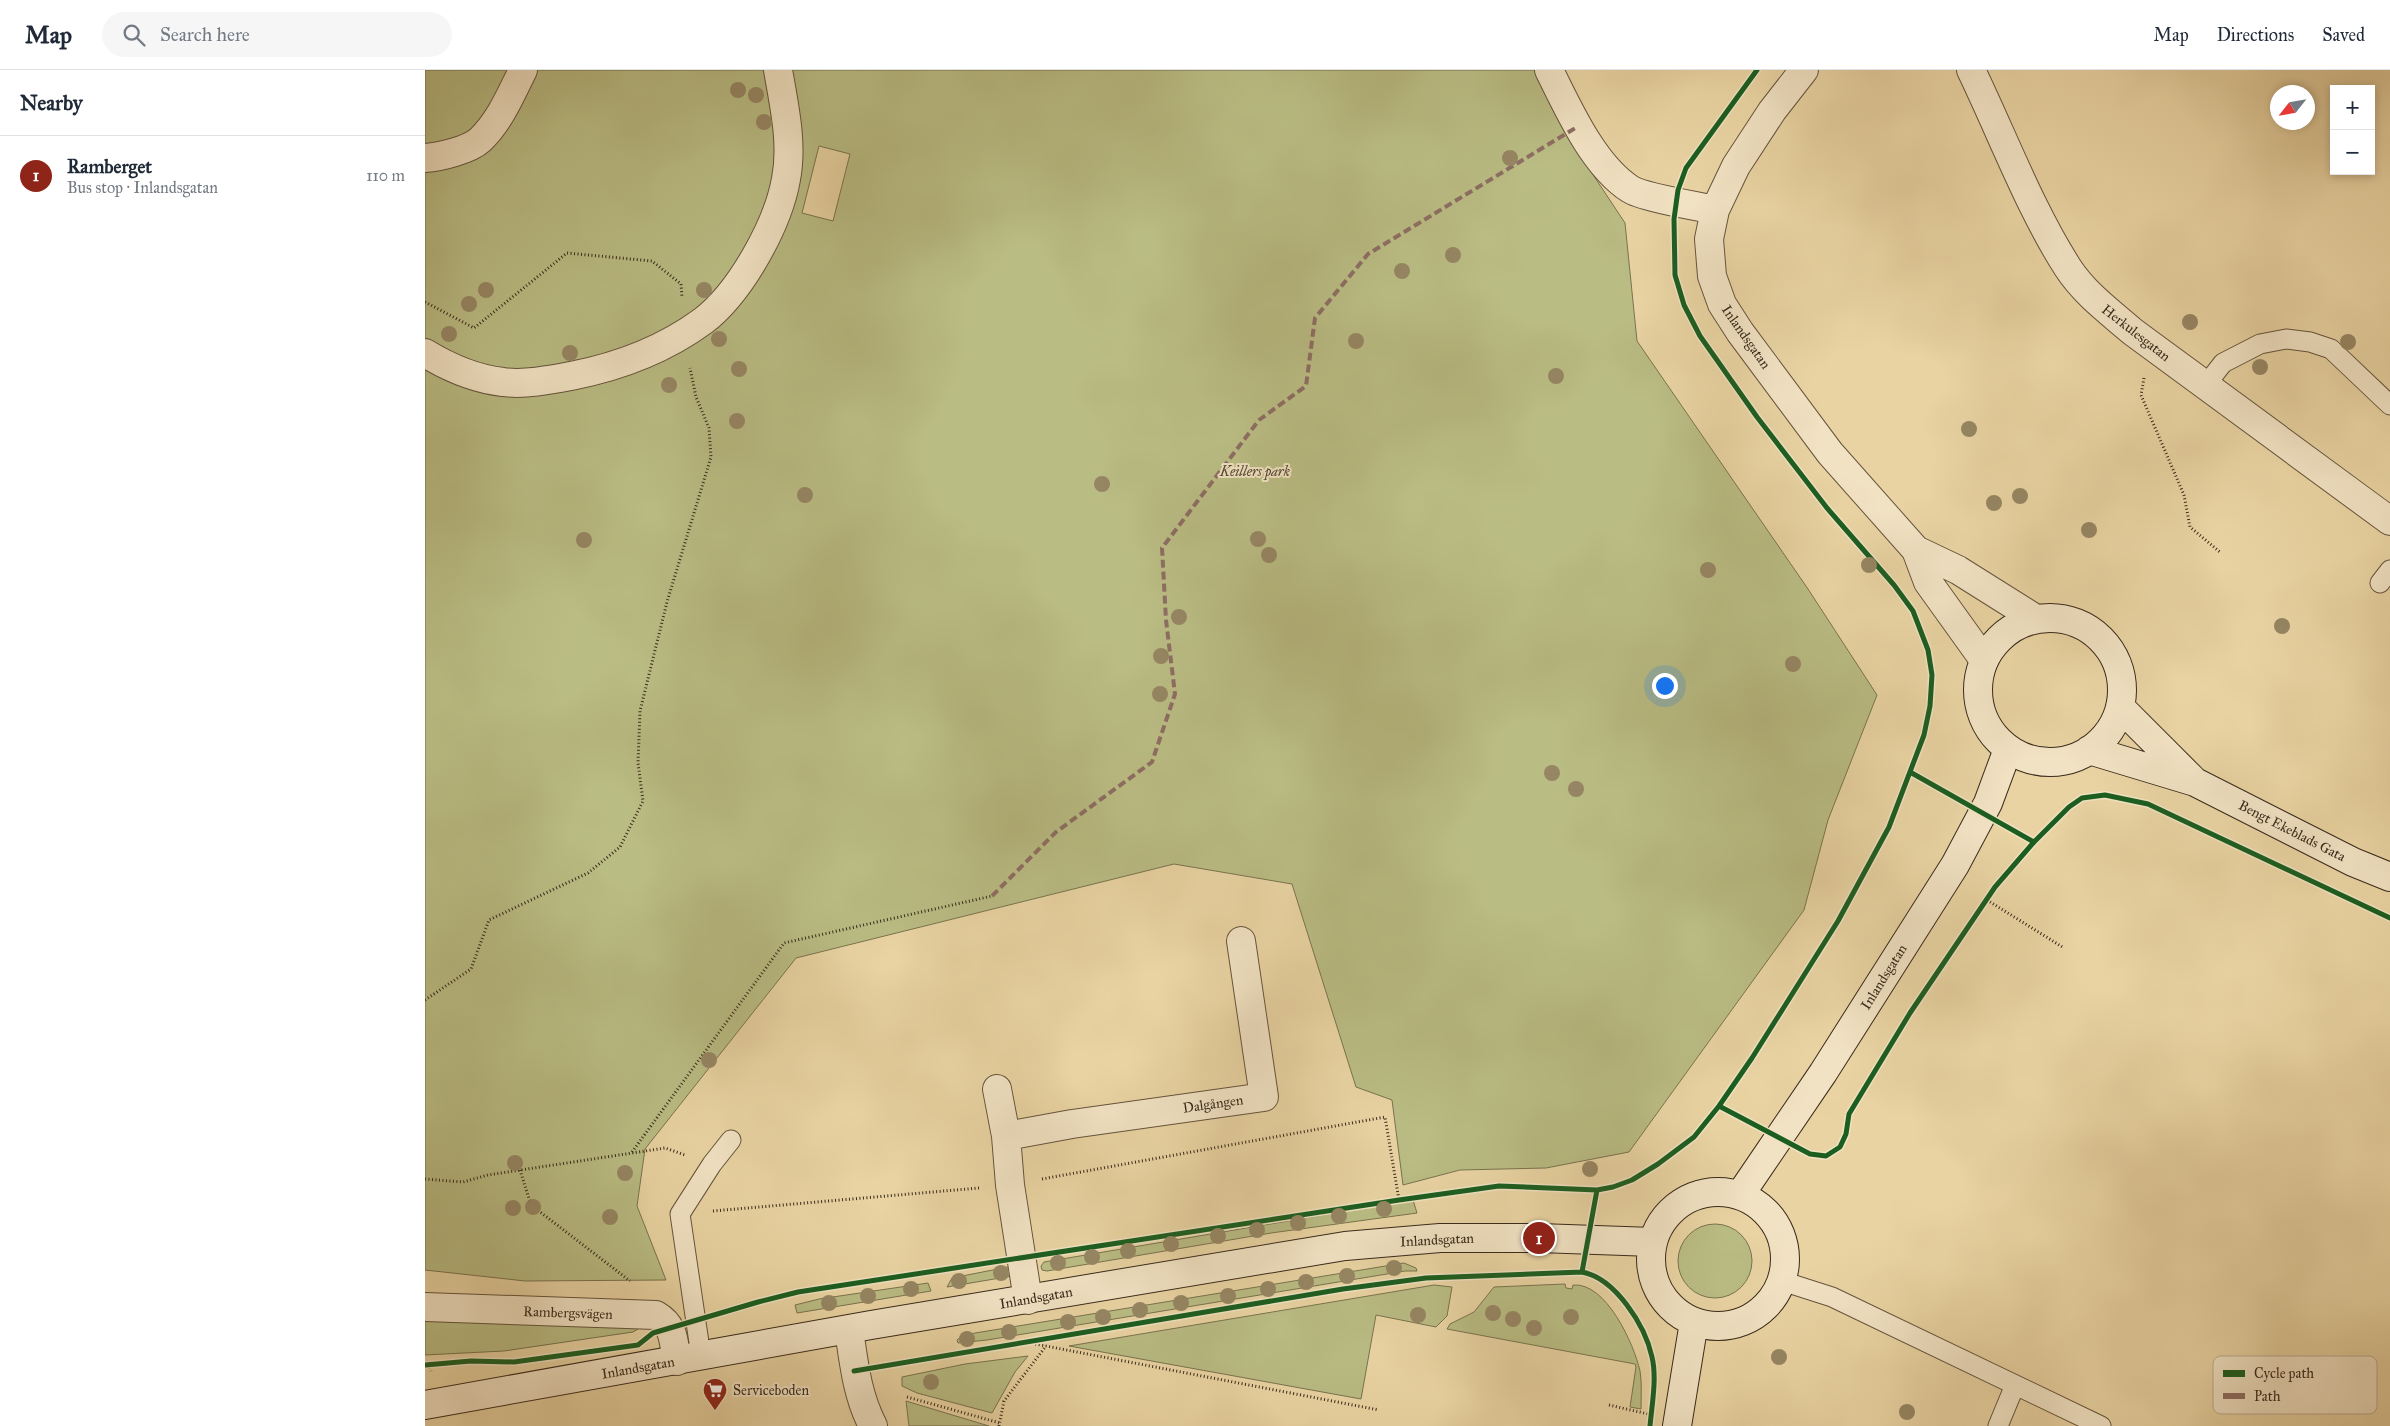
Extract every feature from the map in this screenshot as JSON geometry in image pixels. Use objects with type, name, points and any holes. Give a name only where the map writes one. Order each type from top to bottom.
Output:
[{"type":"street","points":[[425,158],[441,157],[479,141],[501,112],[523,70]]},
{"type":"street","points":[[425,354],[447,366],[503,382],[548,380],[593,371],[625,361],[683,334],[704,320],[726,297],[749,266],[769,232],[786,179],[788,141],[778,70]]},
{"type":"street","points":[[1549,70],[1577,127],[1609,170],[1631,190],[1715,210]]},
{"type":"street","name":"Inlandsgatan","points":[[1804,70],[1772,111],[1741,158],[1715,210],[1709,239],[1712,276],[1722,304],[1740,332],[1829,453],[1916,550],[1928,582],[1984,660]]},
{"type":"street","name":"Herkulesgatan","points":[[1971,70],[2041,221],[2069,269],[2095,300],[2205,386],[2390,521]]},
{"type":"street","name":"Inlandsgatan","points":[[1916,550],[1958,570],[2036,619]]},
{"type":"street","points":[[2060,618],[2083,625],[2102,640],[2116,660],[2122,683],[2120,707],[2111,729],[2089,750],[2075,758],[2053,762],[2029,759],[2008,749],[1991,731],[1980,709],[1978,684],[1984,660],[1997,641],[2015,627],[2036,619],[2060,618]]},
{"type":"street","name":"Bengt Ekeblads Gata","points":[[2120,707],[2195,782]]},
{"type":"street","name":"Inlandsgatan","points":[[1740,1195],[1823,1073],[1955,865],[1988,802],[2008,749]]},
{"type":"street","name":"Bengt Ekeblads Gata","points":[[2089,750],[2195,782],[2353,862],[2390,877]]},
{"type":"street","name":"Dalgången","points":[[1006,1136],[1264,1097],[1241,941]]},
{"type":"street","points":[[997,1089],[1006,1136],[1010,1185],[1028,1300]]},
{"type":"street","points":[[1713,1192],[1740,1195],[1765,1210],[1775,1222],[1781,1235],[1786,1258],[1782,1281],[1773,1300],[1757,1315],[1747,1320],[1737,1324],[1715,1327],[1694,1322],[1671,1307],[1655,1284],[1651,1256],[1653,1242],[1665,1218],[1686,1200],[1713,1192]]},
{"type":"street","name":"Inlandsgatan","points":[[425,1405],[1028,1300],[1130,1280],[1345,1246],[1450,1238],[1539,1238],[1653,1242]]},
{"type":"street","name":"Rambergsvägen","points":[[425,1307],[656,1315]]},
{"type":"street","points":[[656,1315],[667,1321],[689,1359]]},
{"type":"street","points":[[1677,1426],[1694,1322]]},
{"type":"street","points":[[849,1330],[854,1371],[863,1406],[873,1426]]},
{"type":"lane","points":[[2205,386],[2223,363],[2260,344],[2286,339],[2310,342],[2331,349],[2390,405]]},
{"type":"lane","points":[[689,1359],[680,1214],[712,1164],[731,1140]]},
{"type":"lane","points":[[1782,1281],[1832,1297],[2101,1426]]},
{"type":"lane","points":[[1998,1426],[2015,1385]]},
{"type":"path","points":[[425,302],[474,328],[567,252],[652,261],[681,284]]},
{"type":"path","points":[[425,1000],[471,969],[489,920],[588,874],[620,847],[643,801],[638,763],[640,711],[667,602],[711,457],[709,428],[696,397],[683,334]]},
{"type":"path","points":[[2152,346],[2141,395],[2184,495],[2189,527],[2221,553]]},
{"type":"path","points":[[632,1152],[784,943],[992,896]]},
{"type":"path","points":[[1987,900],[2064,948]]},
{"type":"path","points":[[680,1214],[1010,1185],[1385,1118],[1399,1200]]},
{"type":"path","points":[[425,1179],[463,1182],[520,1170],[665,1148],[712,1164]]},
{"type":"path","points":[[520,1170],[531,1204],[652,1298],[656,1315]]},
{"type":"path","points":[[1025,1342],[1379,1410]]},
{"type":"path","points":[[907,1397],[999,1425],[1004,1401],[1046,1346]]},
{"type":"path","points":[[1609,1405],[1651,1415]]},
{"type":"green space","name":"Keillers park","points":[[425,70],[1538,70],[1578,152],[1625,223],[1637,341],[1808,589],[1877,695],[1828,820],[1804,910],[1629,1152],[1546,1168],[1460,1170],[1403,1185],[1392,1100],[1356,1087],[1292,884],[1174,864],[796,958],[645,1149],[637,1206],[666,1280],[525,1281],[425,1270]],"holes":[[[819,146],[850,154],[833,221],[802,213]]]},
{"type":"green space","points":[[1413,1200],[1417,1213],[1271,1233],[1047,1271],[1042,1270],[1041,1266],[1044,1262]]},
{"type":"green space","points":[[1708,1224],[1722,1224],[1736,1230],[1746,1240],[1752,1254],[1750,1275],[1736,1292],[1722,1298],[1708,1298],[1694,1292],[1684,1282],[1678,1268],[1678,1254],[1684,1240],[1694,1230]]},
{"type":"green space","points":[[1404,1263],[1416,1268],[1417,1271],[1405,1271],[987,1340],[958,1343],[957,1340],[963,1335]]},
{"type":"green space","points":[[1013,1266],[1012,1276],[947,1287],[952,1278]]},
{"type":"green space","points":[[928,1283],[931,1291],[797,1313],[795,1305],[819,1299]]},
{"type":"green space","points":[[1565,1284],[1566,1288],[1572,1289],[1573,1285],[1585,1287],[1597,1293],[1617,1317],[1637,1359],[1640,1371],[1641,1409],[1630,1407],[1635,1364],[1447,1329],[1450,1324],[1474,1312],[1494,1287]]},
{"type":"green space","points":[[1434,1285],[1452,1287],[1447,1316],[1436,1327],[1376,1315],[1361,1399],[1069,1346]]},
{"type":"green space","points":[[425,1319],[637,1327],[638,1329],[633,1332],[504,1351],[425,1355]]},
{"type":"green space","points":[[1028,1356],[1015,1372],[992,1413],[917,1393],[902,1386],[902,1377],[965,1364]]},
{"type":"green space","points":[[906,1401],[989,1426],[909,1426]]},
{"type":"marked path","points":[[992,896],[1056,832],[1152,762],[1175,694],[1166,620],[1162,548],[1259,420],[1306,386],[1315,318],[1368,254],[1577,127]]},
{"type":"cycle path","points":[[425,1365],[471,1361],[514,1362],[638,1345],[653,1333],[798,1292],[1399,1200],[1499,1186],[1597,1190],[1613,1187],[1632,1180],[1658,1164],[1694,1137],[1719,1106],[1752,1058],[1838,921],[1889,827],[1924,735],[1930,706],[1932,675],[1928,650],[1913,611],[1894,585],[1827,508],[1757,417],[1700,336],[1684,305],[1675,275],[1674,219],[1678,190],[1686,168],[1757,70]]},
{"type":"cycle path","points":[[1910,772],[2034,842]]},
{"type":"cycle path","points":[[1719,1106],[1810,1154],[1826,1156],[1840,1147],[1846,1134],[1849,1114],[1910,1013],[1995,887],[2034,842],[2069,807],[2082,798],[2105,795],[2148,804],[2390,918]]},
{"type":"cycle path","points":[[1582,1272],[1597,1190]]},
{"type":"cycle path","points":[[854,1371],[1343,1289],[1426,1278],[1582,1272],[1606,1283],[1617,1293],[1643,1331],[1652,1357],[1654,1374],[1650,1426]]},
{"type":"place","name":"Ramberget","points":[[1539,1238]]},
{"type":"place","name":"Serviceboden","points":[[715,1411]]}]
